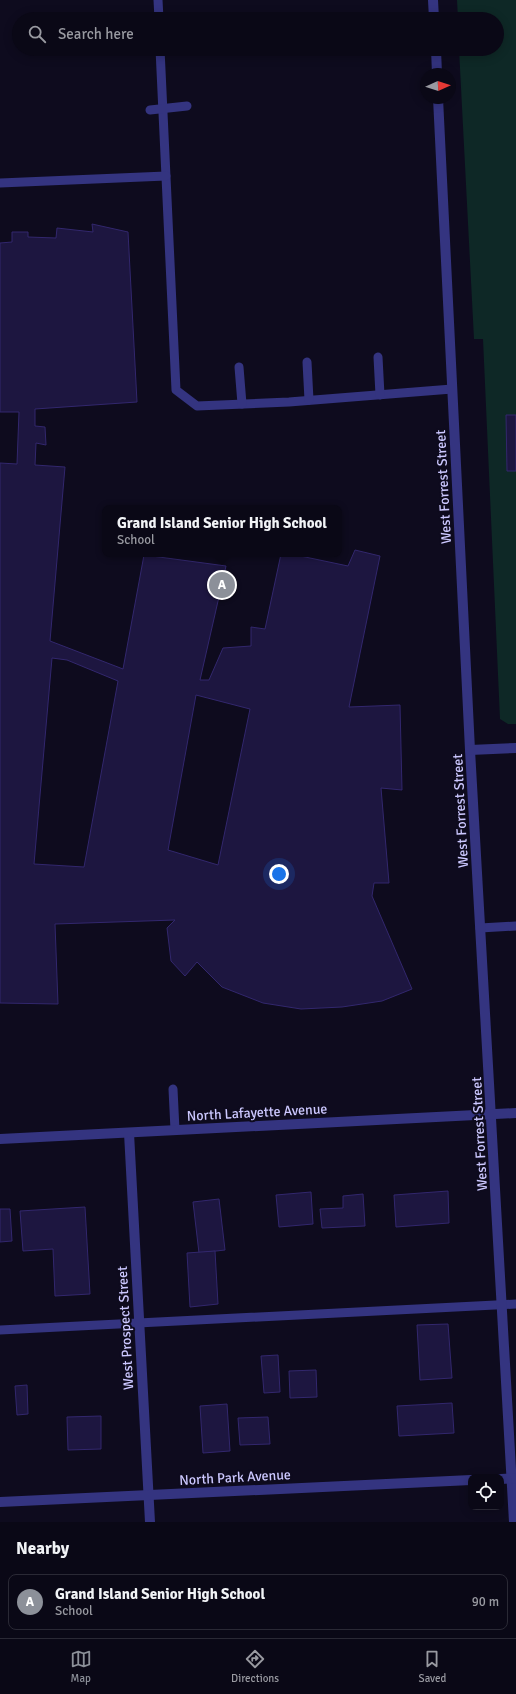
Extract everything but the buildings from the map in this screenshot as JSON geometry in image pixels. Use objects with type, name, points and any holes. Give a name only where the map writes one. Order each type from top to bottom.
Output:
[{"type":"street","points":[[433,0],[434,12]]},
{"type":"street","points":[[436,56],[437,68]]},
{"type":"street","name":"West Forrest Street","points":[[438,104],[470,750],[514,1478],[514,1522]]},
{"type":"street","points":[[470,750],[516,748]]},
{"type":"street","name":"North Lafayette Avenue","points":[[0,1139],[516,1113]]},
{"type":"street","name":"West Prospect Street","points":[[129,1133],[150,1522]]},
{"type":"street","points":[[504,1479],[514,1478]]},
{"type":"street","name":"North Park Avenue","points":[[0,1502],[468,1480]]},
{"type":"lane","points":[[158,0],[159,12]]},
{"type":"lane","points":[[160,56],[176,390],[197,406],[308,400],[452,389]]},
{"type":"lane","points":[[150,110],[187,106]]},
{"type":"lane","points":[[0,183],[166,176]]},
{"type":"lane","points":[[378,357],[380,395]]},
{"type":"lane","points":[[306,362],[308,400]]},
{"type":"lane","points":[[239,367],[242,404]]},
{"type":"lane","points":[[480,928],[516,926]]},
{"type":"lane","points":[[172,1089],[175,1130]]},
{"type":"lane","points":[[0,1330],[516,1304]]},
{"type":"green space","points":[[457,0],[516,0],[516,724],[508,724],[500,719],[483,339],[474,339],[459,56],[504,56],[504,12],[458,12]]},
{"type":"place","name":"Grand Island Senior High School","points":[[222,585]]}]
